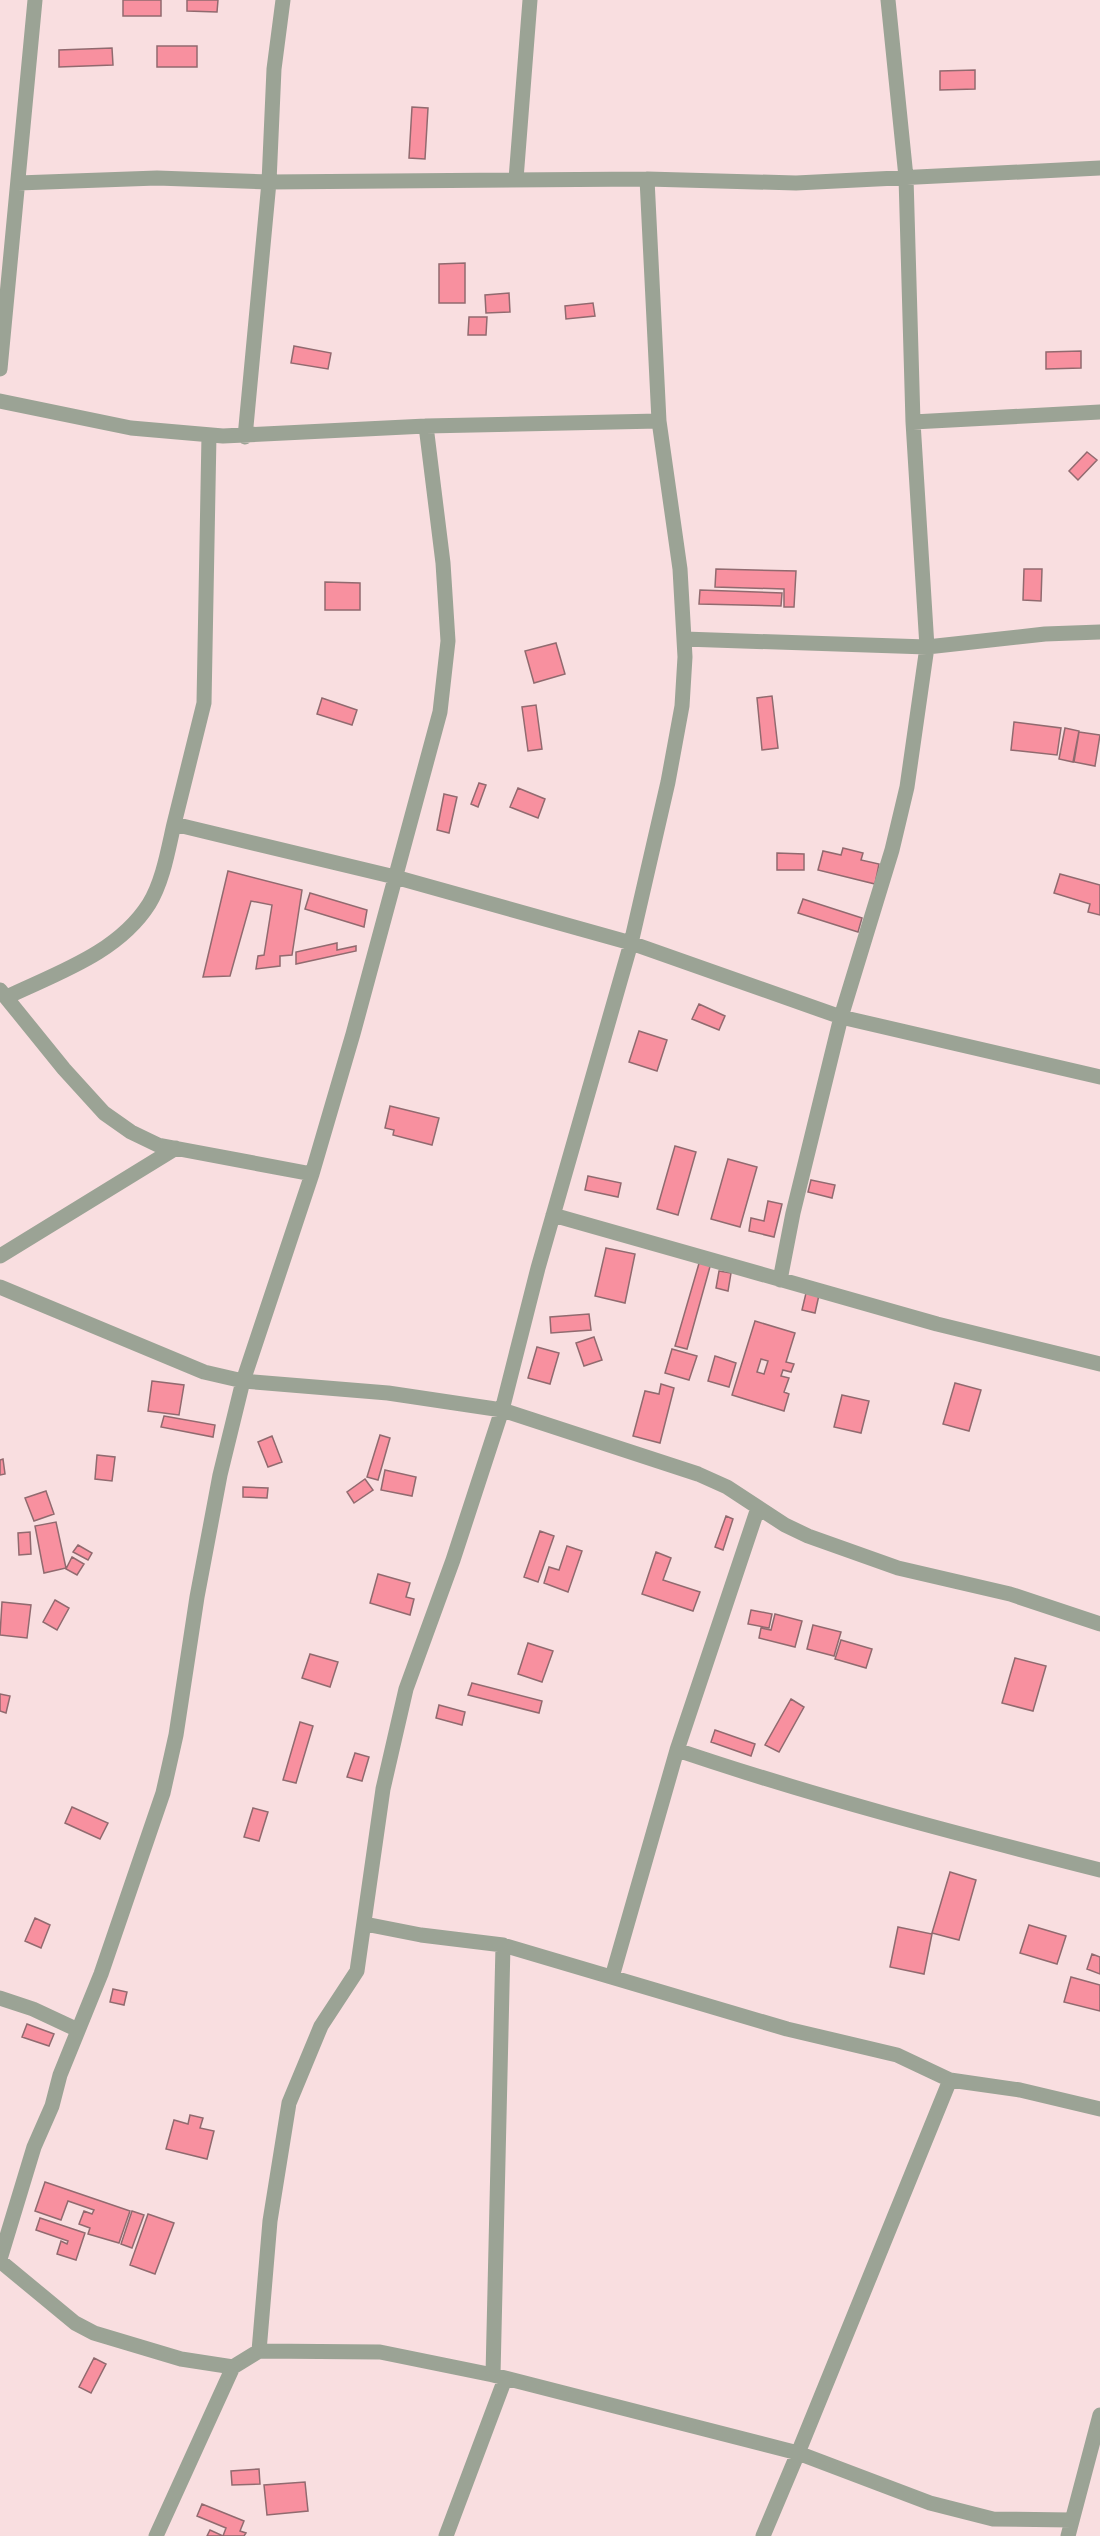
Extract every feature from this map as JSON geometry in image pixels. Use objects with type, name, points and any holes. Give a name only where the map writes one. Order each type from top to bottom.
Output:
[{"type":"street","points":[[0,369],[35,0]]},
{"type":"street","points":[[245,437],[269,182],[274,69],[283,0]]},
{"type":"street","points":[[516,179],[530,0]]},
{"type":"street","points":[[780,1280],[792,1213],[841,1017],[895,840],[907,787],[927,647],[913,422],[906,177],[888,0]]},
{"type":"street","points":[[18,183],[157,178],[269,182],[647,179],[796,183],[1100,168]]},
{"type":"street","points":[[259,2351],[270,2221],[289,2103],[321,2026],[357,1971],[383,1789],[406,1689],[453,1560],[502,1410],[553,1215],[632,943],[668,782],[682,706],[686,657],[680,569],[659,421],[647,179]]},
{"type":"street","points":[[0,209],[16,209]]},
{"type":"street","points":[[0,401],[131,428],[245,437],[426,426],[659,421]]},
{"type":"street","points":[[913,422],[1100,412]]},
{"type":"street","points":[[232,2367],[181,2359],[94,2333],[75,2323],[0,2260],[34,2147],[52,2106],[60,2075],[101,1974],[163,1793],[177,1735],[197,1597],[220,1475],[243,1381],[312,1174],[440,712],[448,641],[443,563],[426,426]]},
{"type":"street","points":[[209,435],[204,703],[164,867],[150,902],[130,929],[93,956],[4,994],[64,1069],[104,1113],[131,1132],[158,1145],[312,1174]]},
{"type":"street","points":[[684,639],[927,647],[1045,634],[1100,632]]},
{"type":"street","points":[[174,824],[395,877],[632,943],[841,1017],[984,1052],[1099,1072]]},
{"type":"street","points":[[0,1256],[176,1148]]},
{"type":"street","points":[[553,1215],[1024,1347],[1100,1364]]},
{"type":"street","points":[[0,1287],[204,1372],[243,1381],[388,1393],[502,1410],[698,1474],[727,1487],[758,1508],[808,1536],[898,1568],[1010,1594],[1100,1624]]},
{"type":"street","points":[[612,1977],[677,1750],[758,1508]]},
{"type":"street","points":[[677,1750],[752,1775],[1100,1870]]},
{"type":"street","points":[[365,1924],[421,1935],[503,1945],[788,2029],[897,2055],[950,2080],[1020,2090],[1100,2109]]},
{"type":"street","points":[[446,2536],[499,2377],[503,1945]]},
{"type":"street","points":[[0,1998],[33,2009],[78,2031]]},
{"type":"street","points":[[763,2536],[950,2080]]},
{"type":"street","points":[[156,2536],[232,2367],[259,2351],[380,2352],[499,2377],[798,2453],[930,2503],[993,2518],[1072,2520]]},
{"type":"street","points":[[1068,2536],[1100,2415]]},
{"type":"building","points":[[123,0],[161,0],[161,16],[123,16]]},
{"type":"building","points":[[187,0],[218,0],[217,12],[187,11]]},
{"type":"building","points":[[157,46],[197,46],[197,67],[157,67]]},
{"type":"building","points":[[112,48],[113,65],[59,67],[59,50]]},
{"type":"building","points":[[975,70],[975,89],[940,90],[940,71]]},
{"type":"building","points":[[412,107],[428,108],[425,159],[409,158]]},
{"type":"building","points":[[465,263],[465,303],[439,303],[439,264]]},
{"type":"building","points":[[509,293],[510,312],[486,313],[485,295]]},
{"type":"building","points":[[593,303],[595,316],[566,319],[565,306]]},
{"type":"building","points":[[469,317],[487,317],[486,335],[468,335]]},
{"type":"building","points":[[294,346],[331,353],[328,369],[291,363]]},
{"type":"building","points":[[1081,351],[1081,368],[1046,369],[1046,352]]},
{"type":"building","points":[[1087,452],[1097,460],[1078,480],[1069,471]]},
{"type":"building","points":[[716,569],[796,571],[794,607],[784,607],[784,589],[715,587]]},
{"type":"building","points":[[1024,569],[1042,569],[1041,601],[1023,600]]},
{"type":"building","points":[[325,582],[360,583],[360,610],[325,610]]},
{"type":"building","points":[[700,590],[782,593],[781,606],[699,604]]},
{"type":"building","points":[[556,643],[565,674],[534,683],[525,651]]},
{"type":"building","points":[[772,696],[778,748],[762,750],[757,698]]},
{"type":"building","points":[[322,698],[357,710],[352,725],[317,714]]},
{"type":"building","points":[[536,705],[542,749],[528,751],[522,707]]},
{"type":"building","points":[[1014,722],[1061,728],[1057,755],[1011,750]]},
{"type":"building","points":[[1065,728],[1079,731],[1073,762],[1059,759]]},
{"type":"building","points":[[1079,732],[1100,735],[1095,766],[1074,762]]},
{"type":"building","points":[[479,783],[486,785],[478,807],[471,804]]},
{"type":"building","points":[[518,788],[545,799],[538,818],[510,807]]},
{"type":"building","points":[[444,794],[457,797],[449,833],[437,830]]},
{"type":"building","points":[[843,848],[863,853],[861,860],[879,864],[875,884],[818,870],[823,851],[841,855]]},
{"type":"building","points":[[777,853],[804,854],[804,870],[777,870]]},
{"type":"building","points":[[228,871],[302,890],[292,955],[280,956],[280,966],[256,969],[258,956],[264,955],[272,905],[251,901],[230,976],[203,977]]},
{"type":"building","points":[[1060,874],[1100,885],[1100,915],[1088,912],[1090,904],[1054,893]]},
{"type":"building","points":[[310,893],[367,910],[364,927],[305,909]]},
{"type":"building","points":[[803,899],[862,918],[858,932],[798,913]]},
{"type":"building","points":[[337,943],[337,950],[356,946],[356,951],[296,964],[296,952]]},
{"type":"building","points":[[699,1004],[725,1016],[719,1030],[692,1019]]},
{"type":"building","points":[[639,1031],[667,1040],[657,1071],[629,1062]]},
{"type":"building","points":[[390,1106],[439,1118],[432,1145],[393,1135],[394,1130],[385,1128]]},
{"type":"building","points":[[675,1146],[696,1152],[678,1215],[657,1209]]},
{"type":"building","points":[[728,1159],[757,1167],[740,1227],[711,1219]]},
{"type":"building","points":[[588,1176],[621,1183],[618,1197],[585,1190]]},
{"type":"building","points":[[811,1180],[835,1185],[832,1198],[808,1192]]},
{"type":"building","points":[[768,1201],[782,1204],[774,1237],[749,1231],[751,1218],[764,1221]]},
{"type":"building","points":[[606,1248],[635,1254],[625,1303],[595,1296]]},
{"type":"building","points":[[700,1260],[711,1263],[687,1349],[675,1346]]},
{"type":"building","points":[[719,1271],[731,1273],[728,1291],[716,1288]]},
{"type":"building","points":[[806,1293],[819,1295],[815,1313],[802,1310]]},
{"type":"building","points":[[589,1314],[591,1330],[551,1333],[550,1317]]},
{"type":"building","points":[[755,1321],[795,1333],[786,1362],[794,1364],[791,1372],[783,1370],[781,1376],[789,1378],[784,1392],[789,1394],[784,1411],[732,1395]],"holes":[[[761,1359],[768,1361],[764,1374],[757,1372]]]},
{"type":"building","points":[[594,1337],[602,1360],[584,1366],[576,1343]]},
{"type":"building","points":[[537,1347],[559,1353],[550,1384],[528,1378]]},
{"type":"building","points":[[672,1349],[697,1356],[689,1380],[665,1373]]},
{"type":"building","points":[[715,1356],[736,1363],[729,1387],[708,1381]]},
{"type":"building","points":[[152,1381],[184,1385],[179,1415],[148,1411]]},
{"type":"building","points":[[955,1383],[981,1390],[969,1431],[943,1424]]},
{"type":"building","points":[[661,1384],[674,1388],[660,1443],[633,1436],[645,1391],[659,1394]]},
{"type":"building","points":[[842,1395],[869,1401],[861,1433],[834,1427]]},
{"type":"building","points":[[164,1416],[215,1425],[213,1437],[161,1427]]},
{"type":"building","points":[[380,1435],[390,1438],[378,1480],[367,1477]]},
{"type":"building","points":[[272,1436],[282,1462],[268,1467],[258,1442]]},
{"type":"building","points":[[97,1455],[115,1457],[112,1481],[95,1479]]},
{"type":"building","points":[[3,1459],[5,1474],[0,1475],[0,1460]]},
{"type":"building","points":[[385,1470],[416,1477],[412,1496],[381,1490]]},
{"type":"building","points":[[365,1479],[373,1490],[354,1503],[347,1492]]},
{"type":"building","points":[[243,1487],[268,1488],[267,1498],[243,1497]]},
{"type":"building","points":[[46,1491],[54,1514],[34,1521],[25,1498]]},
{"type":"building","points":[[726,1516],[733,1519],[723,1550],[715,1547]]},
{"type":"building","points":[[56,1522],[66,1568],[44,1573],[35,1526]]},
{"type":"building","points":[[540,1531],[554,1536],[538,1582],[524,1577]]},
{"type":"building","points":[[30,1532],[31,1554],[19,1555],[18,1533]]},
{"type":"building","points":[[78,1545],[92,1553],[88,1560],[73,1552]]},
{"type":"building","points":[[567,1546],[582,1551],[568,1592],[544,1583],[549,1567],[559,1570]]},
{"type":"building","points":[[656,1552],[671,1558],[663,1580],[700,1592],[693,1611],[642,1594]]},
{"type":"building","points":[[72,1557],[84,1564],[77,1575],[66,1569]]},
{"type":"building","points":[[378,1574],[410,1583],[406,1597],[414,1599],[410,1615],[370,1603]]},
{"type":"building","points":[[55,1600],[69,1608],[57,1630],[43,1622]]},
{"type":"building","points":[[2,1602],[31,1605],[27,1638],[0,1635]]},
{"type":"building","points":[[751,1610],[772,1614],[769,1628],[748,1624]]},
{"type":"building","points":[[775,1614],[802,1621],[795,1647],[759,1638],[761,1628],[771,1630]]},
{"type":"building","points":[[813,1625],[841,1632],[834,1656],[807,1649]]},
{"type":"building","points":[[841,1640],[872,1649],[866,1668],[835,1659]]},
{"type":"building","points":[[528,1643],[553,1651],[542,1682],[518,1674]]},
{"type":"building","points":[[310,1654],[338,1662],[330,1687],[302,1678]]},
{"type":"building","points":[[1015,1658],[1046,1666],[1033,1711],[1002,1703]]},
{"type":"building","points":[[472,1683],[542,1701],[539,1713],[468,1695]]},
{"type":"building","points":[[0,1694],[10,1696],[6,1713],[0,1711]]},
{"type":"building","points":[[791,1699],[804,1707],[779,1752],[765,1745]]},
{"type":"building","points":[[439,1705],[465,1712],[462,1725],[436,1718]]},
{"type":"building","points":[[300,1722],[313,1726],[296,1783],[283,1780]]},
{"type":"building","points":[[715,1730],[755,1744],[751,1756],[711,1742]]},
{"type":"building","points":[[355,1753],[369,1757],[362,1781],[347,1777]]},
{"type":"building","points":[[72,1807],[108,1823],[100,1839],[65,1823]]},
{"type":"building","points":[[253,1808],[268,1812],[259,1841],[244,1837]]},
{"type":"building","points":[[950,1872],[976,1880],[959,1940],[932,1933]]},
{"type":"building","points":[[35,1918],[50,1925],[41,1948],[25,1941]]},
{"type":"building","points":[[1029,1925],[1066,1936],[1057,1964],[1020,1953]]},
{"type":"building","points":[[898,1927],[932,1934],[924,1974],[890,1967]]},
{"type":"building","points":[[1092,1954],[1100,1957],[1100,1974],[1087,1969]]},
{"type":"building","points":[[1071,1977],[1100,1985],[1100,2011],[1064,2002]]},
{"type":"building","points":[[113,1989],[127,1992],[124,2005],[110,2002]]},
{"type":"building","points":[[27,2024],[54,2034],[49,2046],[22,2037]]},
{"type":"building","points":[[190,2115],[203,2118],[200,2128],[214,2131],[207,2159],[166,2149],[174,2120],[188,2124]]},
{"type":"building","points":[[45,2182],[130,2211],[119,2243],[88,2234],[90,2228],[79,2224],[84,2211],[92,2214],[94,2210],[68,2201],[61,2220],[35,2211]]},
{"type":"building","points":[[132,2211],[144,2215],[132,2248],[121,2244]]},
{"type":"building","points":[[148,2214],[174,2223],[155,2274],[130,2265]]},
{"type":"building","points":[[40,2218],[85,2233],[76,2260],[57,2254],[61,2241],[67,2244],[68,2241],[36,2230]]},
{"type":"building","points":[[94,2358],[106,2364],[91,2393],[79,2387]]},
{"type":"building","points":[[259,2469],[260,2484],[232,2485],[231,2471]]},
{"type":"building","points":[[305,2482],[308,2511],[267,2515],[264,2485]]},
{"type":"building","points":[[202,2504],[244,2521],[240,2531],[246,2533],[244,2536],[223,2536],[226,2528],[197,2516]]},
{"type":"building","points":[[210,2530],[223,2536],[207,2536]]}]
